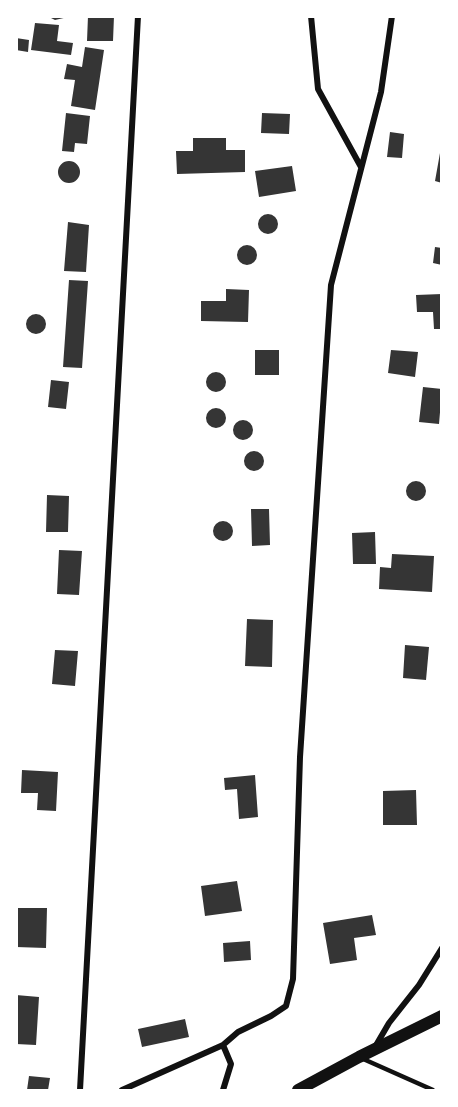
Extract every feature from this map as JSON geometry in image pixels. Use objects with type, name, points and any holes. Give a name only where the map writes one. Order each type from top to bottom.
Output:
[{"type":"main road","points":[[298,1090],[441,1016]]},
{"type":"street","points":[[80,1090],[138,16]]},
{"type":"street","points":[[311,16],[318,89],[361,168]]},
{"type":"street","points":[[122,1090],[222,1045],[238,1032],[271,1016],[286,1006],[293,979],[300,757],[332,285],[381,92],[392,16]]},
{"type":"street","points":[[373,1050],[389,1023],[419,985],[441,948]]},
{"type":"street","points":[[222,1045],[231,1064],[223,1090]]},
{"type":"lane","points":[[359,1057],[433,1090]]},
{"type":"building","points":[[47,16],[67,16],[68,17],[55,20]]},
{"type":"building","points":[[88,16],[114,16],[113,41],[87,41]]},
{"type":"building","points":[[35,23],[59,25],[57,41],[73,43],[71,55],[31,50]]},
{"type":"building","points":[[16,38],[29,40],[28,52],[16,50]]},
{"type":"building","points":[[85,47],[104,50],[95,110],[71,106],[75,80],[64,79],[67,64],[82,67]]},
{"type":"building","points":[[66,113],[90,116],[87,144],[75,143],[74,152],[62,151]]},
{"type":"building","points":[[262,113],[290,114],[289,134],[261,133]]},
{"type":"building","points":[[390,132],[404,134],[402,158],[387,157]]},
{"type":"building","points":[[193,138],[226,138],[226,150],[245,150],[245,172],[177,174],[176,151],[193,151]]},
{"type":"building","points":[[440,153],[442,153],[442,183],[435,181]]},
{"type":"building","points":[[69,161],[77,164],[80,172],[77,180],[69,183],[61,180],[58,172],[61,164]]},
{"type":"building","points":[[292,166],[296,191],[259,197],[255,171]]},
{"type":"building","points":[[268,214],[275,217],[278,224],[275,231],[268,234],[261,231],[258,224],[261,217]]},
{"type":"building","points":[[68,222],[89,225],[86,272],[64,271]]},
{"type":"building","points":[[247,245],[254,248],[257,255],[254,262],[247,265],[240,262],[237,255],[240,248]]},
{"type":"building","points":[[435,247],[442,248],[442,265],[433,263]]},
{"type":"building","points":[[69,280],[88,281],[82,368],[63,367]]},
{"type":"building","points":[[226,289],[249,290],[248,322],[201,321],[201,301],[226,301]]},
{"type":"building","points":[[442,294],[442,329],[434,329],[433,312],[417,312],[416,295]]},
{"type":"building","points":[[36,314],[43,317],[46,324],[43,331],[36,334],[29,331],[26,324],[29,317]]},
{"type":"building","points":[[255,350],[279,350],[279,375],[255,375]]},
{"type":"building","points":[[391,350],[418,352],[415,377],[388,373]]},
{"type":"building","points":[[216,372],[223,375],[226,382],[223,389],[216,392],[209,389],[206,382],[209,375]]},
{"type":"building","points":[[51,380],[69,382],[66,409],[48,407]]},
{"type":"building","points":[[423,387],[442,389],[439,424],[419,422]]},
{"type":"building","points":[[216,408],[223,411],[226,418],[223,425],[216,428],[209,425],[206,418],[209,411]]},
{"type":"building","points":[[243,420],[250,423],[253,430],[250,437],[243,440],[236,437],[233,430],[236,423]]},
{"type":"building","points":[[254,451],[261,454],[264,461],[261,468],[254,471],[247,468],[244,461],[247,454]]},
{"type":"building","points":[[416,481],[423,484],[426,491],[423,498],[416,501],[409,498],[406,491],[409,484]]},
{"type":"building","points":[[47,495],[69,496],[68,532],[46,532]]},
{"type":"building","points":[[251,509],[269,509],[270,545],[252,546]]},
{"type":"building","points":[[223,521],[230,524],[233,531],[230,538],[223,541],[216,538],[213,531],[216,524]]},
{"type":"building","points":[[375,532],[376,564],[353,564],[352,533]]},
{"type":"building","points":[[59,550],[82,551],[79,595],[57,594]]},
{"type":"building","points":[[392,554],[434,556],[432,592],[379,589],[380,567],[391,568]]},
{"type":"building","points":[[247,619],[273,620],[272,667],[245,666]]},
{"type":"building","points":[[405,645],[429,647],[426,680],[403,678]]},
{"type":"building","points":[[55,650],[78,651],[75,686],[52,684]]},
{"type":"building","points":[[22,770],[58,772],[56,811],[37,810],[38,793],[21,793]]},
{"type":"building","points":[[255,775],[258,817],[239,819],[237,789],[225,790],[224,778]]},
{"type":"building","points":[[416,790],[417,825],[383,825],[383,791]]},
{"type":"building","points":[[237,881],[242,911],[205,916],[201,886]]},
{"type":"building","points":[[16,908],[47,908],[46,948],[16,947]]},
{"type":"building","points":[[372,915],[376,935],[354,938],[357,960],[330,964],[323,923]]},
{"type":"building","points":[[250,941],[251,960],[224,962],[223,943]]},
{"type":"building","points":[[16,995],[39,997],[36,1045],[16,1044]]},
{"type":"building","points":[[185,1019],[189,1037],[142,1047],[138,1029]]},
{"type":"building","points":[[29,1076],[50,1078],[48,1090],[27,1090]]}]
